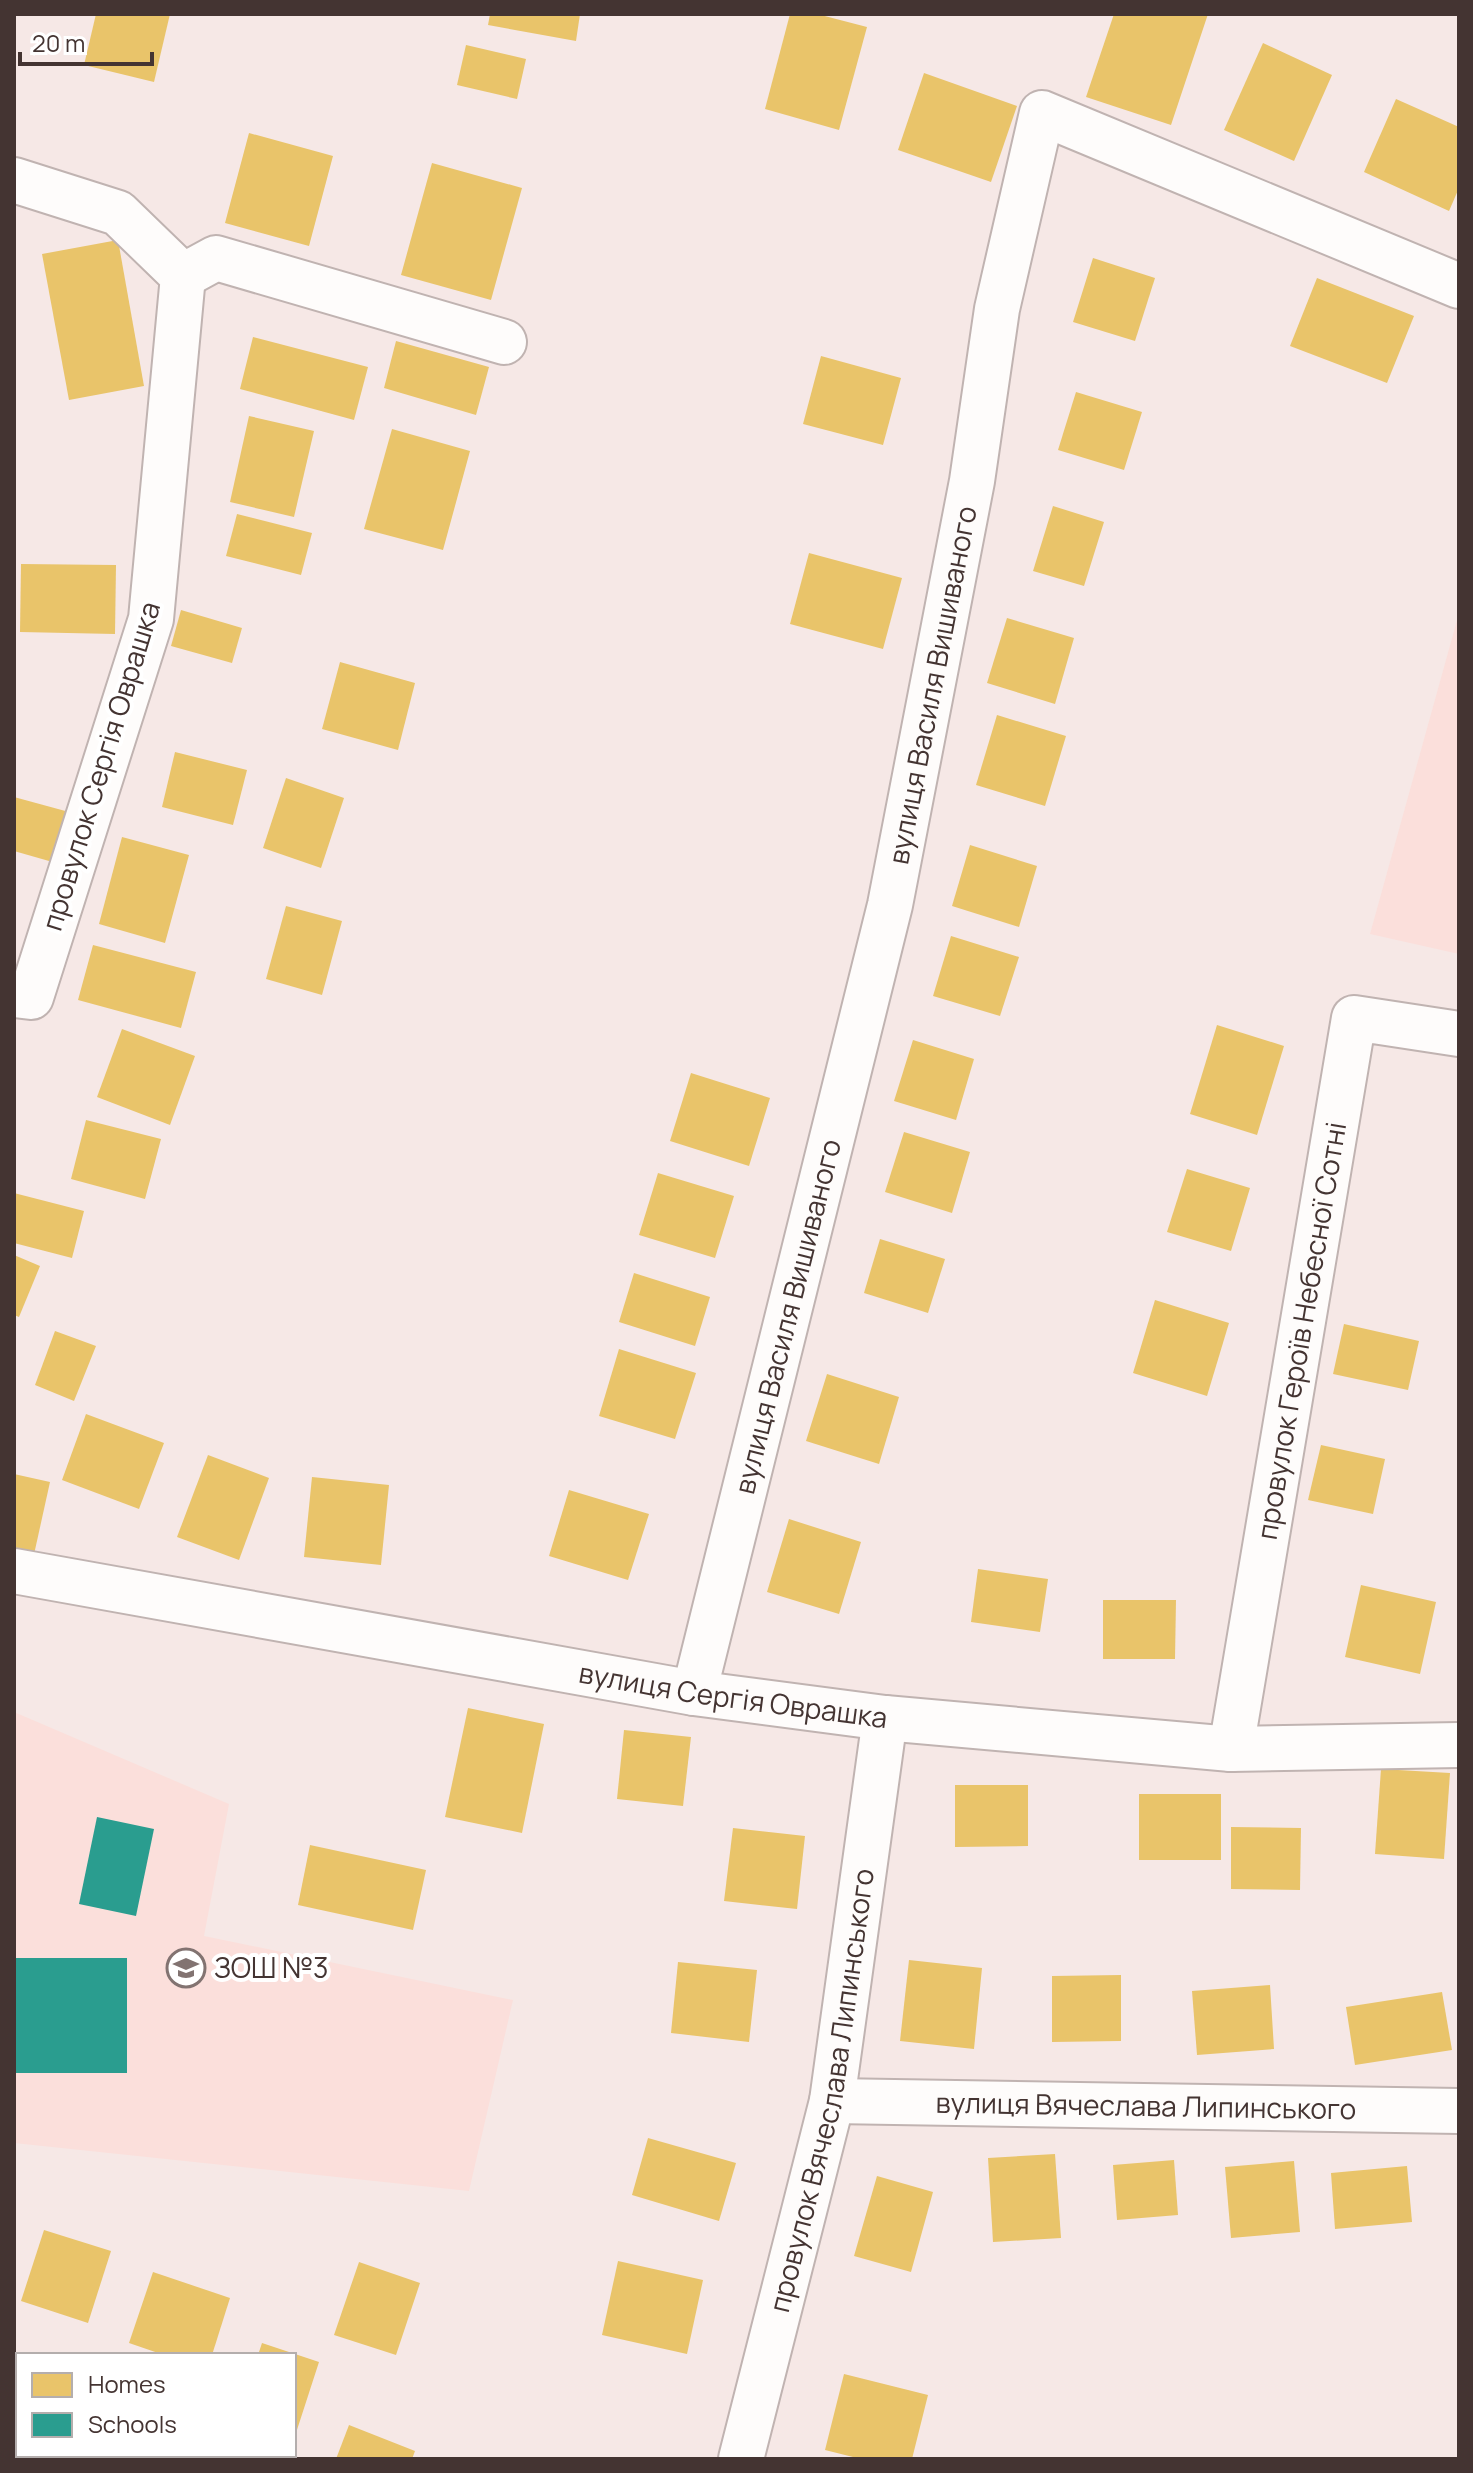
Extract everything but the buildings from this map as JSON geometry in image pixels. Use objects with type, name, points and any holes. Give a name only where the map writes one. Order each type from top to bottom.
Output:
[{"type":"street","name":"вулиця Василя Вишиваного","points":[[694,1693],[890,905],[972,481],[997,309],[1042,113],[1459,286]]},
{"type":"street","points":[[14,180],[118,213],[183,276],[216,258],[504,342]]},
{"type":"street","name":"провулок Сергія Оврашка","points":[[14,995],[31,997],[151,619],[183,276]]},
{"type":"street","name":"провулок Героїв Небесної Сотні","points":[[1231,1749],[1354,1018],[1459,1034]]},
{"type":"street","name":"вулиця Сергія Оврашка","points":[[14,1571],[694,1693],[885,1718],[1231,1749],[1459,1745]]},
{"type":"street","name":"провулок Вячеслава Липинського","points":[[741,2459],[832,2101],[885,1718]]},
{"type":"street","name":"вулиця Вячеслава Липинського","points":[[832,2101],[1459,2111]]},
{"type":"shaded area","points":[[1459,613],[1459,954],[1370,934]]},
{"type":"shaded area","name":"ЗОШ №3","points":[[14,1712],[229,1804],[204,1936],[513,2000],[469,2191],[14,2143]]},
{"type":"place","name":"ЗОШ №3","points":[[186,1968]]}]
